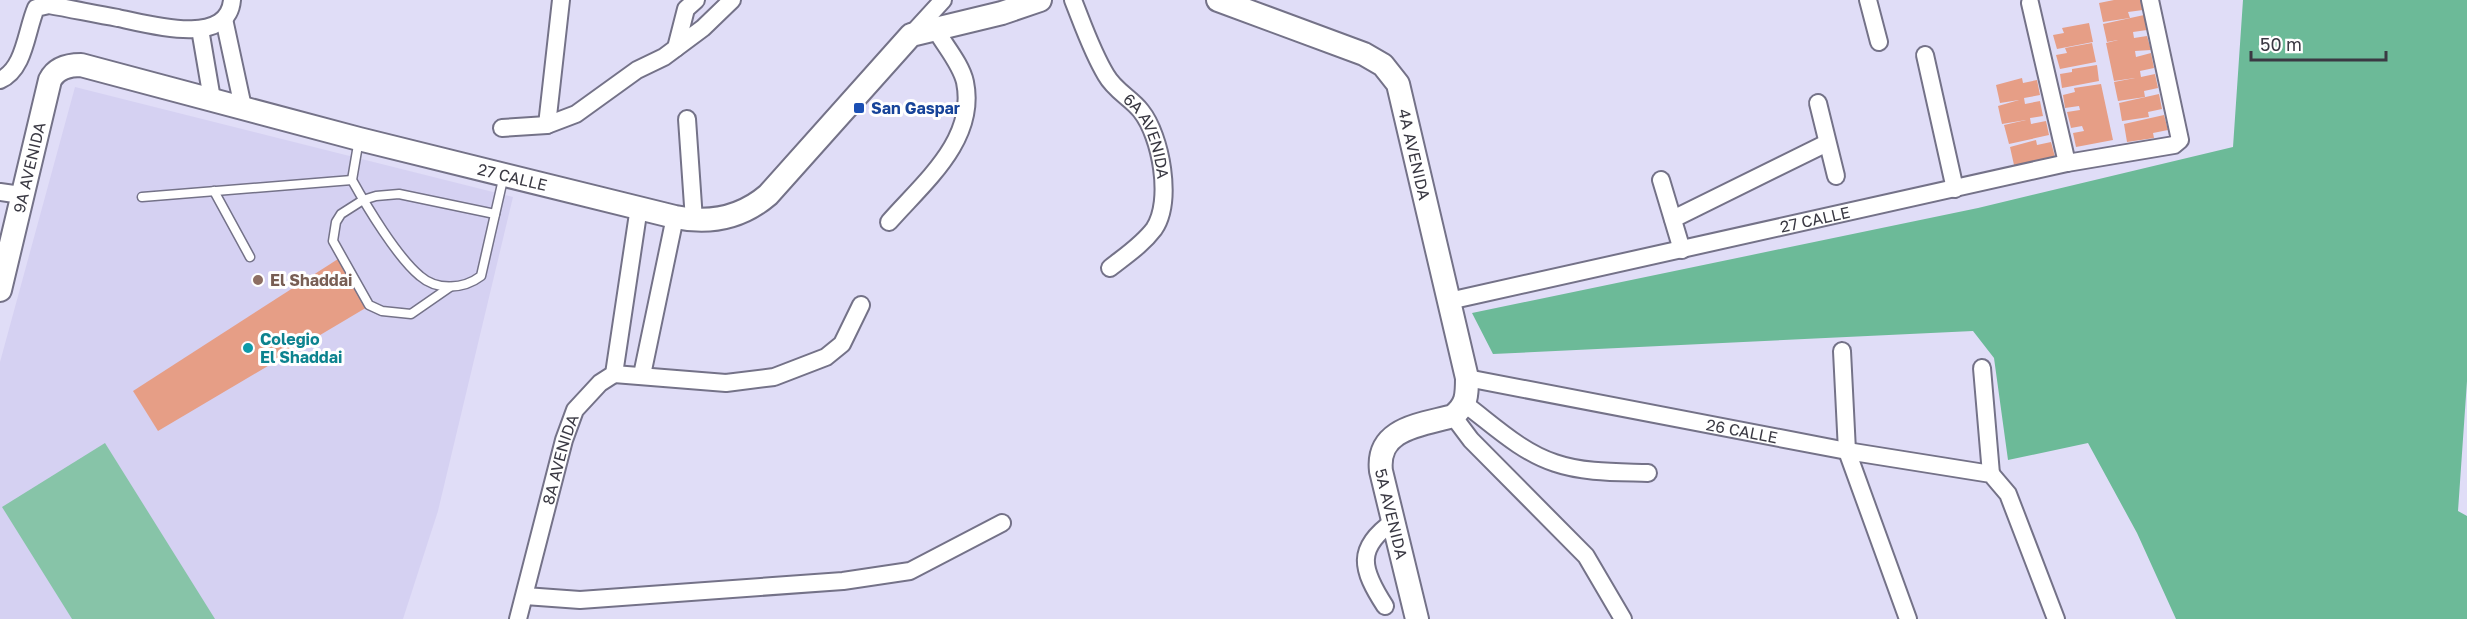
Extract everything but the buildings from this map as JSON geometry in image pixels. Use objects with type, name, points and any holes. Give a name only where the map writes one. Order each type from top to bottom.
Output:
[{"type":"street","points":[[0,80],[6,77],[20,60],[33,4],[50,5],[172,29],[200,28],[224,19],[232,7],[232,0]]},
{"type":"street","points":[[547,125],[561,0]]},
{"type":"street","points":[[502,128],[547,125],[576,114],[637,70],[664,57],[703,28],[732,0]]},
{"type":"street","points":[[911,35],[943,0]]},
{"type":"street","points":[[911,35],[1040,0]]},
{"type":"street","name":"6A AVENIDA","points":[[1073,0],[1107,77],[1120,93],[1141,111],[1154,138],[1161,165],[1164,199],[1155,227],[1134,249],[1110,268]]},
{"type":"street","name":"4A AVENIDA","points":[[1218,0],[1364,54],[1383,65],[1398,84],[1467,378],[1459,410]]},
{"type":"street","points":[[1868,0],[1879,42]]},
{"type":"street","name":"27 CALLE","points":[[1449,301],[2067,163],[2174,145],[2180,140],[2150,0]]},
{"type":"street","points":[[676,48],[689,3]]},
{"type":"street","points":[[689,3],[703,28]]},
{"type":"street","points":[[2030,3],[2067,163]]},
{"type":"street","points":[[224,19],[243,107]]},
{"type":"street","points":[[200,28],[212,99]]},
{"type":"street","points":[[889,222],[958,139],[966,109],[964,82],[936,30]]},
{"type":"street","name":"27 CALLE","points":[[50,80],[55,72],[62,68],[81,65],[359,139],[685,219],[714,219],[752,208],[768,195],[911,35]]},
{"type":"street","points":[[1925,55],[1955,189]]},
{"type":"street","name":"9A AVENIDA","points":[[0,290],[11,194],[50,80]]},
{"type":"street","points":[[1818,103],[1836,176]]},
{"type":"street","points":[[642,375],[685,219],[687,118]]},
{"type":"street","points":[[1673,219],[1827,143]]},
{"type":"street","points":[[1661,180],[1682,250]]},
{"type":"street","points":[[639,207],[614,374],[726,383],[774,377],[826,357],[842,344],[861,304]]},
{"type":"street","points":[[1842,351],[1847,451],[1908,619]]},
{"type":"street","points":[[1982,368],[1991,474],[2008,494],[2056,619]]},
{"type":"street","name":"8A AVENIDA","points":[[518,619],[564,440],[575,410],[600,383],[614,374]]},
{"type":"street","name":"26 CALLE","points":[[1467,378],[1847,451],[1991,474]]},
{"type":"street","points":[[1459,410],[1555,464],[1609,472],[1648,473]]},
{"type":"street","points":[[1459,410],[1471,440],[1586,556],[1623,619]]},
{"type":"street","name":"5A AVENIDA","points":[[1417,619],[1381,471],[1383,451],[1395,433],[1459,410]]},
{"type":"street","points":[[1385,606],[1370,583],[1365,553],[1375,534],[1394,521]]},
{"type":"street","points":[[525,596],[580,600],[843,581],[910,571],[1002,523]]},
{"type":"lane","points":[[359,139],[352,180],[363,200],[406,262],[421,278],[450,287],[464,286],[481,276],[505,174]]},
{"type":"lane","points":[[142,196],[352,180]]},
{"type":"lane","points":[[214,191],[250,257]]},
{"type":"lane","points":[[450,287],[411,314],[382,311],[369,305],[333,241],[336,222],[341,214],[363,200],[376,195],[399,194],[495,214]]},
{"type":"shaded area","name":"El Shaddai","points":[[75,87],[513,197],[438,511],[403,619],[0,619],[0,362]]},
{"type":"green space","points":[[2243,0],[2467,0],[2467,381],[2458,511],[2467,516],[2467,619],[2176,619],[2137,533],[2088,443],[2008,460],[1994,358],[1973,331],[1493,354],[1472,313],[1978,208],[2233,147]]},
{"type":"green space","points":[[105,443],[215,619],[72,619],[2,507]]},
{"type":"place","name":"San Gaspar","points":[[859,108]]},
{"type":"place","name":"El Shaddai","points":[[258,280]]},
{"type":"place","name":"Colegio El Shaddai","points":[[248,348]]}]
